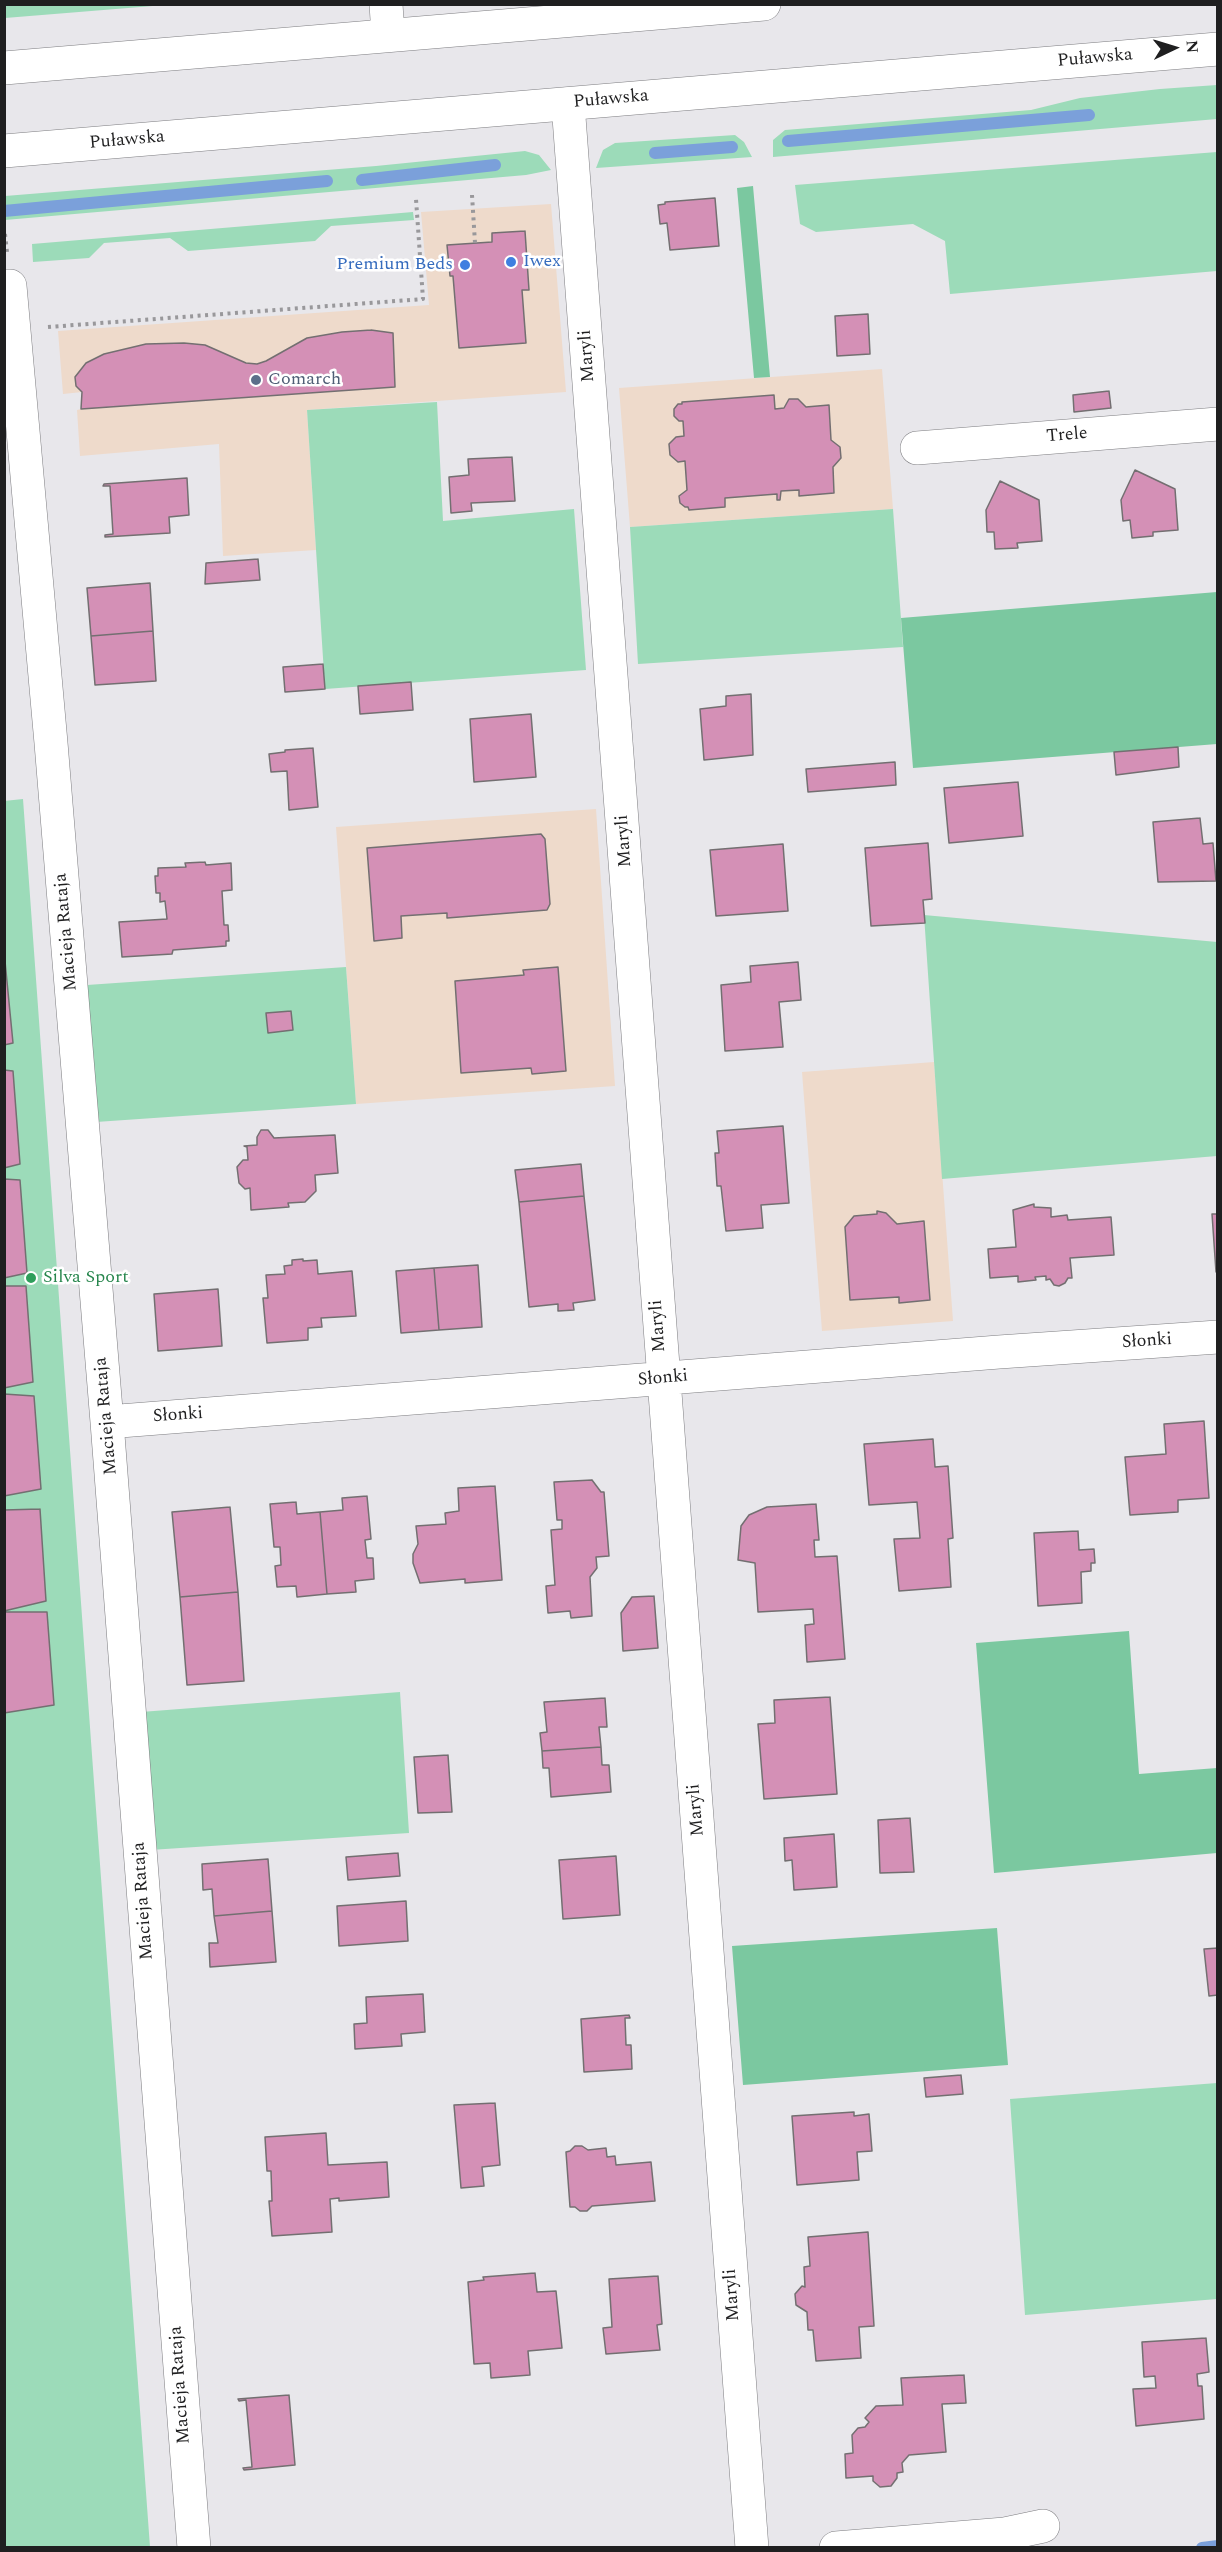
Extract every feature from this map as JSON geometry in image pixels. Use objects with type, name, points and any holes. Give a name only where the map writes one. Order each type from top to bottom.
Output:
[{"type":"street","points":[[4,68],[387,20],[764,4]]},
{"type":"street","name":"Puławska","points":[[4,151],[1218,49]]},
{"type":"street","name":"Maryli","points":[[568,104],[752,2547]]},
{"type":"street","name":"Macieja Rataja","points":[[7,286],[14,329],[108,1422],[194,2547]]},
{"type":"street","name":"Trele","points":[[917,448],[1218,424]]},
{"type":"street","name":"Słonki","points":[[108,1422],[1218,1337]]},
{"type":"street","points":[[836,2547],[1005,2534],[1043,2526]]},
{"type":"path","points":[[472,195],[475,243]]},
{"type":"path","points":[[14,329],[423,299],[416,199]]},
{"type":"path","points":[[415,255],[420,255]]},
{"type":"shaded area","points":[[551,204],[566,392],[307,410],[316,550],[223,556],[219,444],[80,456],[77,410],[81,409],[82,392],[63,394],[58,331],[429,305],[421,212]]},
{"type":"shaded area","points":[[882,369],[893,509],[630,527],[619,388]]},
{"type":"shaded area","points":[[596,809],[615,1086],[356,1104],[336,827]]},
{"type":"shaded area","points":[[934,1062],[953,1321],[822,1331],[802,1072]]},
{"type":"green space","points":[[5,4],[165,4],[165,5],[5,18]]},
{"type":"green space","points":[[1217,85],[1217,119],[773,157],[773,140],[785,130],[1031,110],[1080,98]]},
{"type":"green space","points":[[735,135],[744,142],[752,157],[596,168],[603,150],[615,143]]},
{"type":"green space","points":[[525,151],[539,155],[551,170],[526,175],[5,220],[5,196],[376,166]]},
{"type":"green space","points":[[1217,152],[1217,271],[950,294],[945,241],[913,224],[816,232],[800,224],[795,185]]},
{"type":"green space","points":[[753,186],[770,377],[754,378],[737,188]]},
{"type":"green space","points":[[413,212],[414,220],[331,226],[315,241],[188,251],[170,238],[104,243],[89,258],[33,262],[32,244]]},
{"type":"green space","points":[[437,402],[443,521],[574,509],[586,670],[325,689],[307,410]]},
{"type":"green space","points":[[893,509],[903,647],[638,664],[630,527]]},
{"type":"green space","points":[[1217,592],[1217,744],[913,768],[901,618]]},
{"type":"green space","points":[[23,799],[150,2547],[5,2548],[4,801]]},
{"type":"green space","points":[[924,915],[1217,942],[1217,1156],[942,1179]]},
{"type":"green space","points":[[346,967],[356,1104],[96,1122],[87,985]]},
{"type":"green space","points":[[1129,1631],[1139,1774],[1217,1768],[1217,1853],[994,1873],[976,1643]]},
{"type":"green space","points":[[400,1692],[409,1833],[150,1850],[141,1712]]},
{"type":"green space","points":[[997,1928],[1008,2065],[743,2085],[732,1946]]},
{"type":"green space","points":[[1217,2083],[1217,2299],[1025,2315],[1010,2099]]},
{"type":"building","points":[[715,198],[719,246],[670,250],[667,223],[660,224],[658,205],[665,204],[665,202]]},
{"type":"building","points":[[525,231],[529,290],[522,290],[526,343],[459,348],[453,276],[450,276],[447,245],[492,242],[492,233]]},
{"type":"building","points":[[868,314],[870,354],[837,356],[835,316]]},
{"type":"building","points":[[371,330],[393,333],[395,387],[81,409],[82,392],[76,386],[75,377],[86,363],[104,354],[146,344],[184,343],[205,345],[246,363],[257,364],[307,338]]},
{"type":"building","points":[[1109,391],[1111,408],[1074,412],[1073,395]]},
{"type":"building","points":[[774,395],[775,409],[784,408],[789,399],[798,399],[806,407],[829,405],[831,440],[840,447],[841,458],[833,467],[834,493],[799,496],[799,490],[781,491],[780,500],[777,500],[777,494],[725,498],[725,507],[689,510],[680,503],[679,496],[687,490],[685,461],[678,462],[670,455],[669,444],[676,437],[684,436],[683,421],[679,421],[674,416],[674,409],[678,404]]},
{"type":"building","points":[[512,457],[515,501],[471,503],[472,511],[451,513],[449,477],[469,475],[468,459]]},
{"type":"building","points":[[1135,470],[1175,489],[1178,530],[1153,532],[1153,536],[1132,538],[1130,520],[1123,521],[1121,500]]},
{"type":"building","points":[[187,478],[189,515],[169,517],[170,533],[105,537],[105,535],[113,534],[110,486],[103,486],[104,484]]},
{"type":"building","points":[[1000,481],[1039,500],[1042,541],[1017,543],[1018,548],[995,549],[994,532],[987,532],[986,510]]},
{"type":"building","points":[[258,559],[260,580],[205,584],[206,563]]},
{"type":"building","points":[[150,583],[153,631],[91,636],[87,588]]},
{"type":"building","points":[[153,631],[156,681],[95,685],[91,636]]},
{"type":"building","points":[[323,664],[325,689],[285,692],[283,667]]},
{"type":"building","points":[[411,682],[413,710],[360,714],[358,686]]},
{"type":"building","points":[[751,694],[753,755],[704,760],[700,709],[726,706],[726,696]]},
{"type":"building","points":[[531,714],[536,777],[474,782],[470,719]]},
{"type":"building","points":[[1178,747],[1179,767],[1116,775],[1114,752]]},
{"type":"building","points":[[313,748],[318,807],[289,810],[287,771],[271,772],[269,754],[285,752],[285,750]]},
{"type":"building","points":[[895,762],[896,785],[808,792],[806,769]]},
{"type":"building","points":[[1018,782],[1023,836],[949,843],[944,788]]},
{"type":"building","points":[[1200,818],[1203,844],[1213,843],[1216,881],[1158,882],[1153,822]]},
{"type":"building","points":[[541,834],[545,839],[550,904],[547,910],[447,918],[447,913],[401,916],[402,938],[374,941],[367,848]]},
{"type":"building","points":[[928,843],[932,899],[923,900],[925,923],[871,926],[865,848]]},
{"type":"building","points":[[783,844],[788,911],[716,916],[710,850]]},
{"type":"building","points":[[205,862],[206,865],[231,863],[232,890],[222,891],[224,925],[228,925],[229,941],[226,941],[226,946],[173,950],[172,954],[122,957],[119,922],[167,919],[165,901],[160,902],[160,893],[156,893],[155,876],[158,876],[158,868],[186,867],[185,863]]},
{"type":"building","points":[[4,951],[13,1043],[4,1045]]},
{"type":"building","points":[[798,962],[801,1000],[779,1002],[783,1047],[725,1051],[721,985],[751,982],[750,966]]},
{"type":"building","points":[[558,967],[566,1071],[532,1074],[531,1068],[461,1073],[455,981],[524,975],[523,970]]},
{"type":"building","points":[[291,1011],[293,1030],[268,1033],[266,1013]]},
{"type":"building","points":[[4,1070],[13,1071],[20,1164],[4,1168]]},
{"type":"building","points":[[783,1126],[789,1203],[761,1205],[763,1228],[726,1231],[721,1186],[717,1186],[715,1153],[719,1153],[717,1131]]},
{"type":"building","points":[[261,1130],[268,1130],[274,1138],[335,1135],[338,1173],[315,1175],[316,1191],[305,1202],[288,1203],[289,1207],[251,1210],[250,1188],[245,1189],[239,1183],[237,1167],[243,1160],[248,1160],[247,1147],[244,1146],[257,1145],[257,1137]]},
{"type":"building","points":[[581,1164],[584,1196],[519,1202],[515,1170]]},
{"type":"building","points":[[4,1179],[20,1180],[27,1273],[4,1278]]},
{"type":"building","points":[[584,1196],[595,1300],[573,1303],[574,1310],[558,1311],[558,1304],[529,1307],[519,1202]]},
{"type":"building","points":[[1034,1204],[1034,1207],[1051,1208],[1051,1217],[1067,1215],[1068,1220],[1111,1217],[1114,1255],[1070,1258],[1072,1278],[1068,1278],[1059,1286],[1054,1285],[1050,1279],[1046,1280],[1046,1276],[1035,1277],[1036,1280],[1018,1282],[1018,1276],[990,1278],[988,1249],[1016,1247],[1013,1210]]},
{"type":"building","points":[[877,1211],[886,1213],[897,1224],[924,1221],[930,1300],[899,1303],[899,1297],[850,1300],[845,1227],[854,1216],[877,1214]]},
{"type":"building","points":[[1212,1214],[1218,1214],[1218,1272],[1216,1272]]},
{"type":"building","points":[[303,1259],[303,1261],[317,1260],[318,1274],[352,1271],[356,1316],[321,1318],[322,1327],[308,1328],[308,1340],[267,1343],[263,1298],[268,1298],[266,1275],[285,1274],[284,1266],[292,1265],[292,1260]]},
{"type":"building","points":[[478,1265],[482,1327],[439,1330],[434,1268]]},
{"type":"building","points":[[434,1268],[439,1330],[401,1333],[396,1271]]},
{"type":"building","points":[[4,1286],[26,1286],[33,1382],[4,1388]]},
{"type":"building","points":[[218,1289],[222,1346],[158,1351],[154,1294]]},
{"type":"building","points":[[4,1394],[34,1396],[41,1489],[4,1496]]},
{"type":"building","points":[[1204,1421],[1209,1498],[1178,1500],[1178,1512],[1130,1515],[1125,1457],[1166,1454],[1164,1424]]},
{"type":"building","points":[[933,1439],[935,1467],[948,1466],[953,1538],[948,1539],[951,1587],[899,1591],[894,1539],[920,1538],[917,1502],[869,1505],[864,1444]]},
{"type":"building","points":[[592,1480],[601,1492],[604,1492],[609,1556],[596,1557],[597,1568],[590,1577],[592,1616],[571,1618],[570,1611],[548,1613],[546,1586],[555,1585],[551,1530],[562,1529],[562,1520],[557,1520],[554,1482]]},
{"type":"building","points":[[495,1486],[502,1580],[465,1583],[465,1579],[420,1583],[413,1563],[413,1554],[418,1544],[416,1526],[446,1524],[445,1513],[459,1511],[458,1488]]},
{"type":"building","points":[[367,1496],[371,1539],[365,1540],[367,1558],[373,1558],[374,1579],[355,1581],[356,1592],[327,1594],[320,1512],[343,1510],[342,1498]]},
{"type":"building","points":[[296,1502],[297,1514],[320,1512],[327,1594],[297,1597],[296,1586],[277,1587],[275,1566],[281,1565],[280,1547],[274,1547],[270,1504]]},
{"type":"building","points":[[816,1504],[819,1540],[814,1540],[815,1557],[837,1556],[845,1659],[807,1662],[805,1625],[814,1624],[813,1609],[758,1612],[755,1563],[738,1560],[741,1526],[749,1515],[767,1507]]},
{"type":"building","points":[[230,1507],[238,1592],[180,1597],[172,1512]]},
{"type":"building","points":[[40,1509],[46,1601],[4,1611],[4,1510]]},
{"type":"building","points":[[1078,1531],[1079,1550],[1094,1549],[1095,1563],[1091,1563],[1091,1571],[1081,1572],[1082,1603],[1038,1606],[1034,1533]]},
{"type":"building","points":[[238,1592],[244,1681],[187,1685],[180,1597]]},
{"type":"building","points":[[654,1596],[658,1648],[623,1651],[621,1613],[632,1597]]},
{"type":"building","points":[[4,1612],[47,1612],[54,1705],[4,1713]]},
{"type":"building","points":[[830,1697],[837,1794],[764,1799],[758,1724],[775,1723],[774,1700]]},
{"type":"building","points":[[605,1698],[607,1727],[599,1727],[601,1747],[542,1751],[540,1733],[547,1732],[544,1702]]},
{"type":"building","points":[[601,1747],[602,1765],[609,1765],[611,1792],[551,1797],[549,1768],[543,1768],[542,1751]]},
{"type":"building","points":[[448,1755],[452,1812],[418,1813],[414,1757]]},
{"type":"building","points":[[910,1818],[914,1872],[880,1873],[878,1820]]},
{"type":"building","points":[[834,1834],[837,1887],[794,1890],[792,1860],[785,1861],[784,1838]]},
{"type":"building","points":[[398,1853],[400,1876],[348,1880],[346,1857]]},
{"type":"building","points":[[616,1856],[620,1915],[563,1919],[559,1860]]},
{"type":"building","points":[[268,1859],[272,1911],[214,1916],[212,1889],[203,1890],[202,1864]]},
{"type":"building","points":[[406,1901],[408,1941],[339,1946],[337,1906]]},
{"type":"building","points":[[272,1911],[276,1962],[210,1967],[209,1943],[218,1943],[214,1916]]},
{"type":"building","points":[[1218,1948],[1218,1995],[1209,1996],[1204,1949]]},
{"type":"building","points":[[423,1994],[425,2032],[401,2034],[402,2046],[355,2049],[354,2024],[367,2023],[366,1997]]},
{"type":"building","points":[[629,2015],[630,2018],[625,2018],[626,2045],[631,2045],[632,2069],[584,2072],[581,2019]]},
{"type":"building","points":[[961,2075],[963,2094],[926,2097],[924,2078]]},
{"type":"building","points":[[495,2103],[500,2165],[482,2167],[484,2186],[461,2188],[454,2105]]},
{"type":"building","points":[[854,2112],[854,2116],[869,2114],[872,2151],[857,2152],[859,2180],[797,2185],[792,2116]]},
{"type":"building","points":[[326,2133],[328,2165],[387,2162],[389,2197],[339,2201],[339,2198],[330,2199],[332,2232],[272,2236],[269,2201],[272,2201],[271,2171],[267,2171],[265,2137]]},
{"type":"building","points":[[575,2146],[582,2146],[588,2150],[606,2148],[607,2157],[615,2156],[616,2165],[651,2162],[655,2201],[592,2206],[587,2211],[570,2207],[566,2152]]},
{"type":"building","points":[[868,2232],[874,2326],[859,2327],[861,2358],[816,2361],[813,2330],[808,2330],[807,2312],[796,2305],[795,2294],[802,2286],[805,2287],[804,2267],[810,2266],[808,2237]]},
{"type":"building","points":[[535,2273],[537,2292],[556,2291],[562,2348],[528,2351],[530,2375],[491,2378],[490,2363],[474,2364],[468,2282],[484,2280],[483,2277]]},
{"type":"building","points":[[658,2276],[662,2324],[657,2325],[660,2350],[606,2354],[603,2328],[612,2327],[609,2279]]},
{"type":"building","points":[[1206,2338],[1209,2372],[1197,2374],[1198,2386],[1202,2386],[1204,2419],[1136,2426],[1133,2389],[1156,2388],[1155,2376],[1144,2377],[1142,2342]]},
{"type":"building","points":[[964,2375],[966,2403],[942,2404],[946,2452],[909,2455],[902,2463],[903,2472],[897,2473],[897,2478],[891,2486],[880,2487],[873,2481],[873,2476],[846,2478],[845,2454],[853,2453],[852,2435],[858,2428],[865,2427],[869,2422],[865,2418],[876,2406],[903,2405],[901,2378]]},
{"type":"building","points":[[289,2395],[295,2465],[244,2470],[243,2468],[252,2467],[246,2400],[239,2401],[238,2399]]},
{"type":"waterway","points":[[788,141],[1089,115]]},
{"type":"waterway","points":[[655,153],[732,147]]},
{"type":"waterway","points":[[362,180],[495,165]]},
{"type":"waterway","points":[[4,211],[327,181]]},
{"type":"waterway","points":[[1202,2548],[1218,2546]]},
{"type":"place","name":"Iwex","points":[[511,262]]},
{"type":"place","name":"Premium Beds","points":[[465,265]]},
{"type":"place","name":"Comarch","points":[[256,380]]},
{"type":"place","name":"Silva Sport","points":[[31,1278]]}]
